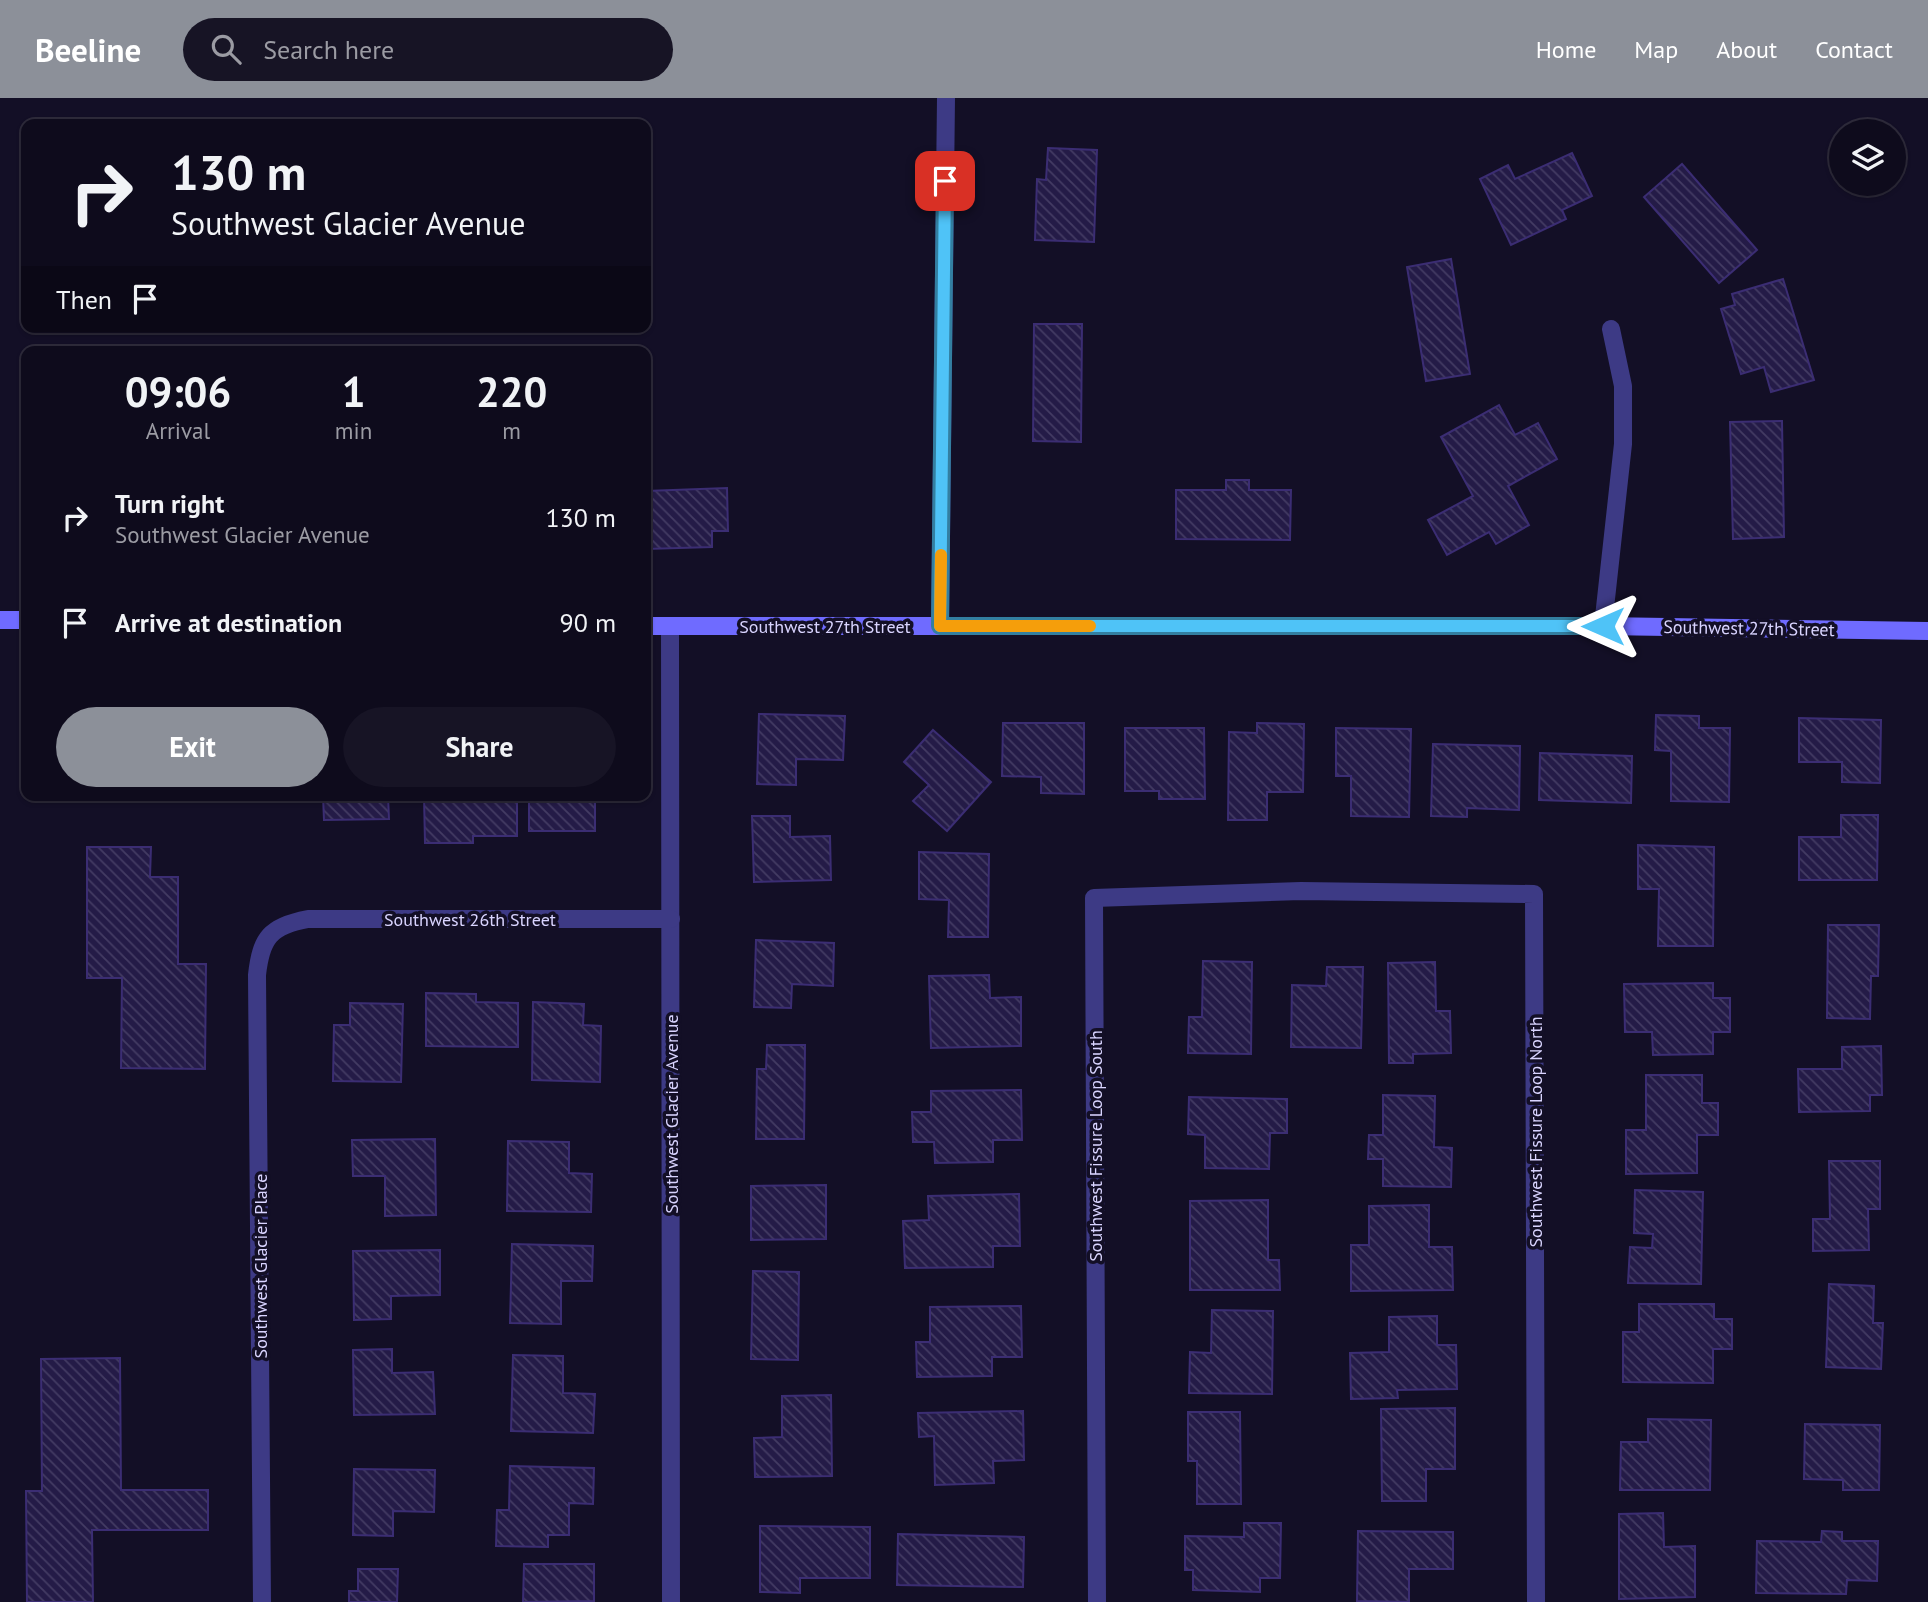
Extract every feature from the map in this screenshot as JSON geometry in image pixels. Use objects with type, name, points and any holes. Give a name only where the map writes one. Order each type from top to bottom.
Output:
[{"type":"street","points":[[940,626],[946,98]]},
{"type":"street","points":[[1603,626],[1623,444],[1623,386],[1611,329]]},
{"type":"street","points":[[0,620],[21,620]]},
{"type":"street","name":"Southwest 27th Street","points":[[651,626],[1603,626],[1928,631]]},
{"type":"street","name":"Southwest Glacier Avenue","points":[[670,626],[671,1602]]},
{"type":"street","name":"Southwest Fissure Loop South","points":[[1097,1602],[1094,898],[1301,891]]},
{"type":"street","name":"Southwest Fissure Loop North","points":[[1301,891],[1534,894],[1536,1602]]},
{"type":"street","name":"Southwest 26th Street","points":[[272,933],[287,923],[308,919],[671,919]]},
{"type":"street","name":"Southwest Glacier Place","points":[[262,1602],[257,975],[260,952],[272,933]]},
{"type":"building","points":[[1048,148],[1097,150],[1094,242],[1035,240],[1037,179],[1046,180]]},
{"type":"building","points":[[1572,153],[1592,196],[1562,210],[1566,219],[1511,245],[1480,179],[1508,165],[1515,179]]},
{"type":"building","points":[[1682,164],[1757,250],[1719,283],[1644,197]]},
{"type":"building","points":[[1451,259],[1470,374],[1426,381],[1407,267]]},
{"type":"building","points":[[1783,279],[1814,380],[1771,392],[1764,367],[1741,374],[1721,309],[1735,305],[1732,294]]},
{"type":"building","points":[[1034,324],[1082,324],[1081,442],[1033,441]]},
{"type":"building","points":[[1499,405],[1515,435],[1538,423],[1557,459],[1508,486],[1529,525],[1496,544],[1489,532],[1447,555],[1428,520],[1473,496],[1441,437]]},
{"type":"building","points":[[1782,421],[1784,537],[1733,539],[1730,422]]},
{"type":"building","points":[[1226,480],[1249,480],[1249,490],[1291,490],[1290,540],[1176,539],[1176,490],[1226,490]]},
{"type":"building","points":[[727,488],[728,531],[712,531],[712,547],[651,549],[651,491]]},
{"type":"building","points":[[759,714],[845,716],[843,760],[796,759],[796,785],[757,784]]},
{"type":"building","points":[[1656,715],[1699,716],[1699,728],[1730,728],[1729,802],[1671,801],[1671,751],[1655,750]]},
{"type":"building","points":[[1799,718],[1881,720],[1880,783],[1842,782],[1842,762],[1799,762]]},
{"type":"building","points":[[1003,723],[1084,723],[1084,794],[1041,793],[1041,777],[1002,776]]},
{"type":"building","points":[[1257,723],[1304,724],[1303,792],[1267,792],[1267,820],[1228,820],[1229,732],[1257,733]]},
{"type":"building","points":[[1125,728],[1204,728],[1205,799],[1159,799],[1159,791],[1125,791]]},
{"type":"building","points":[[1336,728],[1411,729],[1409,817],[1351,816],[1351,776],[1336,776]]},
{"type":"building","points":[[933,730],[991,782],[947,831],[913,801],[929,785],[904,762]]},
{"type":"building","points":[[1433,744],[1520,746],[1519,810],[1467,808],[1467,817],[1431,816]]},
{"type":"building","points":[[1540,753],[1632,756],[1631,803],[1539,800]]},
{"type":"building","points":[[323,801],[388,801],[389,819],[324,820]]},
{"type":"building","points":[[424,801],[517,801],[517,836],[473,836],[473,843],[425,843]]},
{"type":"building","points":[[529,801],[595,801],[595,831],[529,831]]},
{"type":"building","points":[[1841,815],[1878,815],[1877,880],[1799,880],[1799,837],[1841,837]]},
{"type":"building","points":[[752,816],[790,816],[790,837],[830,836],[831,880],[754,882]]},
{"type":"building","points":[[1638,845],[1714,847],[1713,946],[1658,946],[1659,889],[1638,889]]},
{"type":"building","points":[[87,847],[151,847],[150,877],[178,877],[178,964],[206,964],[205,1069],[121,1068],[122,978],[87,978]]},
{"type":"building","points":[[919,852],[989,854],[988,937],[948,937],[949,900],[919,899]]},
{"type":"building","points":[[1828,925],[1879,925],[1878,976],[1871,976],[1870,1019],[1827,1018]]},
{"type":"building","points":[[756,940],[834,943],[833,986],[792,984],[791,1008],[754,1007]]},
{"type":"building","points":[[1203,961],[1252,962],[1251,1054],[1188,1053],[1189,1017],[1202,1017]]},
{"type":"building","points":[[1435,962],[1436,1011],[1450,1011],[1451,1053],[1413,1054],[1413,1063],[1389,1063],[1388,963]]},
{"type":"building","points":[[1327,967],[1363,967],[1361,1048],[1291,1047],[1292,985],[1326,986]]},
{"type":"building","points":[[989,975],[990,998],[1021,997],[1021,1046],[931,1048],[929,976]]},
{"type":"building","points":[[1713,983],[1713,998],[1730,998],[1730,1032],[1713,1032],[1713,1054],[1653,1055],[1652,1032],[1625,1032],[1624,984]]},
{"type":"building","points":[[426,993],[476,994],[476,1002],[518,1003],[518,1047],[426,1046]]},
{"type":"building","points":[[533,1002],[584,1004],[583,1025],[601,1026],[600,1082],[532,1080]]},
{"type":"building","points":[[350,1003],[403,1004],[401,1082],[333,1081],[334,1025],[350,1025]]},
{"type":"building","points":[[767,1045],[805,1045],[804,1139],[756,1139],[757,1069],[766,1069]]},
{"type":"building","points":[[1881,1046],[1882,1095],[1870,1095],[1870,1111],[1799,1112],[1798,1069],[1842,1069],[1842,1047]]},
{"type":"building","points":[[1646,1075],[1702,1075],[1702,1103],[1718,1103],[1718,1135],[1697,1135],[1697,1173],[1626,1174],[1626,1130],[1646,1130]]},
{"type":"building","points":[[1021,1090],[1022,1140],[993,1140],[993,1162],[935,1163],[934,1142],[913,1142],[912,1112],[931,1112],[931,1091]]},
{"type":"building","points":[[1383,1095],[1435,1096],[1434,1147],[1452,1148],[1451,1187],[1383,1186],[1383,1159],[1368,1159],[1369,1135],[1383,1135]]},
{"type":"building","points":[[1189,1097],[1287,1099],[1287,1133],[1270,1133],[1269,1169],[1205,1168],[1205,1135],[1188,1134]]},
{"type":"building","points":[[435,1139],[436,1215],[385,1216],[385,1176],[353,1176],[352,1140]]},
{"type":"building","points":[[508,1141],[569,1142],[569,1173],[592,1174],[591,1212],[507,1211]]},
{"type":"building","points":[[1829,1161],[1880,1161],[1880,1209],[1868,1209],[1869,1250],[1813,1251],[1813,1219],[1830,1219]]},
{"type":"building","points":[[826,1185],[826,1239],[751,1240],[751,1186]]},
{"type":"building","points":[[1635,1190],[1703,1192],[1701,1284],[1628,1283],[1630,1247],[1652,1248],[1653,1234],[1634,1233]]},
{"type":"building","points":[[1019,1194],[1020,1246],[993,1246],[993,1267],[905,1268],[903,1221],[929,1220],[928,1196]]},
{"type":"building","points":[[1268,1200],[1268,1260],[1279,1260],[1280,1290],[1190,1290],[1190,1201]]},
{"type":"building","points":[[1429,1205],[1429,1247],[1452,1247],[1453,1290],[1351,1291],[1351,1245],[1369,1245],[1369,1206]]},
{"type":"building","points":[[512,1244],[593,1246],[592,1281],[561,1281],[561,1324],[510,1323]]},
{"type":"building","points":[[440,1250],[440,1295],[391,1296],[391,1319],[354,1320],[353,1251]]},
{"type":"building","points":[[753,1271],[799,1272],[798,1360],[751,1359]]},
{"type":"building","points":[[1829,1284],[1874,1286],[1873,1323],[1883,1323],[1881,1369],[1826,1367]]},
{"type":"building","points":[[1639,1304],[1714,1304],[1714,1319],[1732,1319],[1732,1349],[1713,1349],[1713,1383],[1623,1382],[1623,1332],[1639,1332]]},
{"type":"building","points":[[1021,1306],[1022,1357],[992,1357],[992,1376],[917,1377],[916,1342],[930,1342],[930,1307]]},
{"type":"building","points":[[1212,1310],[1273,1311],[1272,1394],[1189,1393],[1190,1352],[1211,1353]]},
{"type":"building","points":[[1437,1316],[1437,1345],[1456,1345],[1457,1389],[1397,1390],[1398,1398],[1351,1399],[1350,1353],[1389,1352],[1389,1317]]},
{"type":"building","points":[[392,1349],[392,1373],[433,1372],[435,1414],[354,1415],[353,1350]]},
{"type":"building","points":[[513,1355],[563,1356],[563,1393],[595,1394],[593,1433],[511,1431]]},
{"type":"building","points":[[120,1358],[121,1490],[208,1490],[208,1530],[92,1530],[93,1602],[27,1602],[26,1491],[42,1491],[41,1359]]},
{"type":"building","points":[[831,1395],[832,1476],[755,1477],[754,1438],[782,1437],[782,1396]]},
{"type":"building","points":[[1455,1408],[1455,1469],[1426,1469],[1426,1501],[1382,1501],[1381,1409]]},
{"type":"building","points":[[1023,1411],[1024,1460],[993,1461],[994,1483],[935,1485],[934,1436],[919,1437],[918,1413]]},
{"type":"building","points":[[1188,1412],[1240,1412],[1241,1504],[1197,1504],[1197,1461],[1188,1461]]},
{"type":"building","points":[[1648,1419],[1711,1420],[1710,1490],[1620,1490],[1621,1442],[1648,1442]]},
{"type":"building","points":[[1805,1424],[1880,1425],[1879,1490],[1843,1490],[1843,1480],[1804,1479]]},
{"type":"building","points":[[510,1466],[594,1468],[593,1504],[569,1503],[569,1535],[548,1535],[548,1547],[496,1546],[497,1510],[509,1510]]},
{"type":"building","points":[[354,1469],[435,1470],[434,1512],[393,1511],[393,1536],[353,1535]]},
{"type":"building","points":[[1663,1513],[1664,1547],[1695,1546],[1695,1597],[1619,1599],[1619,1514]]},
{"type":"building","points":[[1244,1523],[1281,1523],[1280,1578],[1260,1578],[1260,1592],[1193,1590],[1193,1570],[1185,1570],[1185,1536],[1244,1537]]},
{"type":"building","points":[[760,1526],[870,1527],[870,1578],[800,1578],[800,1593],[760,1592]]},
{"type":"building","points":[[1358,1531],[1453,1532],[1453,1569],[1409,1569],[1409,1602],[1357,1601]]},
{"type":"building","points":[[1822,1531],[1842,1532],[1842,1541],[1878,1541],[1877,1581],[1847,1580],[1846,1594],[1756,1593],[1757,1541],[1821,1542]]},
{"type":"building","points":[[898,1534],[1024,1537],[1023,1587],[897,1585]]},
{"type":"building","points":[[524,1564],[594,1564],[594,1601],[523,1602]]},
{"type":"building","points":[[358,1569],[398,1569],[397,1602],[349,1602],[349,1591],[358,1591]]},
{"type":"slow traffic","points":[[941,555],[940,626],[1090,626]]},
{"type":"route","points":[[945,181],[940,626],[1603,626]]}]
